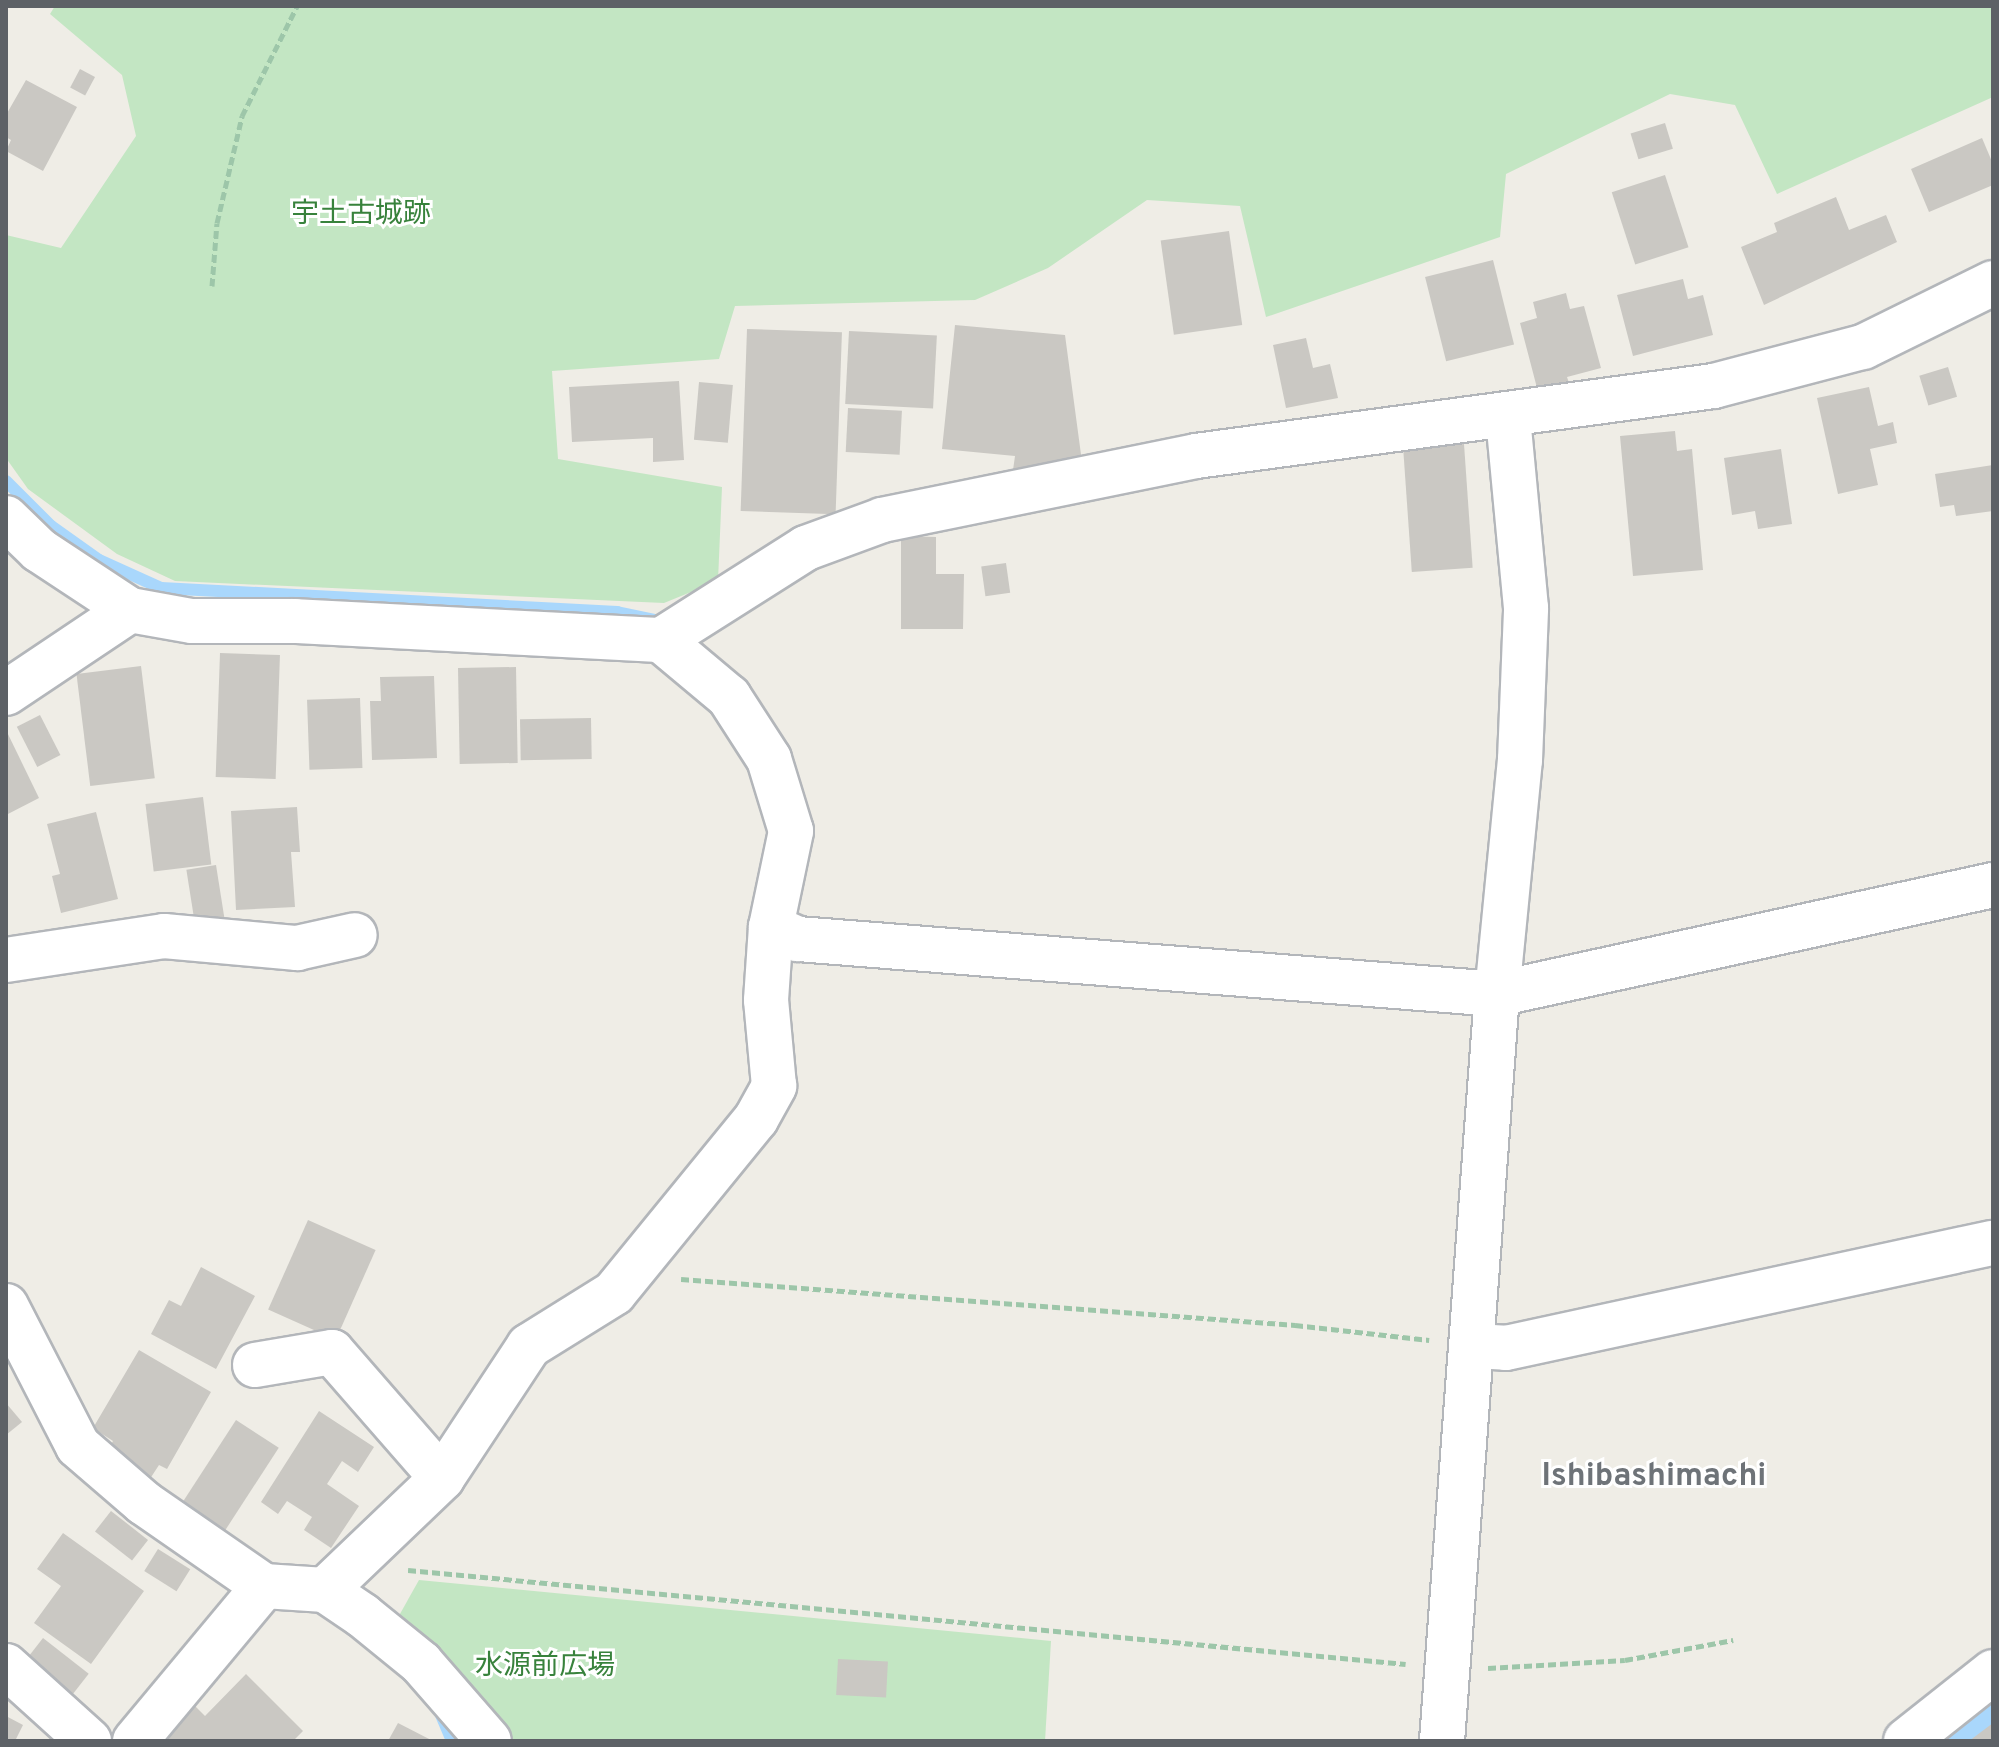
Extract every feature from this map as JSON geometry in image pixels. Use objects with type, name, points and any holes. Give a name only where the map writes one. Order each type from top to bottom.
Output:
[{"type":"street","points":[[6,518],[39,550],[130,610],[192,621],[295,621],[661,640],[806,548],[882,520],[1196,456],[1508,417],[1714,386],[1863,347],[1993,283]]},
{"type":"street","points":[[1442,1741],[1497,994],[1520,760],[1526,608],[1508,417]]},
{"type":"street","points":[[6,693],[130,610]]},
{"type":"street","points":[[325,1590],[442,1478],[529,1346],[614,1293],[756,1119],[774,1086],[766,1000],[771,927],[791,831],[769,759],[729,697],[661,640]]},
{"type":"street","points":[[771,927],[798,939],[1497,994],[1993,885]]},
{"type":"street","points":[[6,960],[164,936],[297,948],[355,935]]},
{"type":"street","points":[[1473,1346],[1506,1348],[1993,1243]]},
{"type":"street","points":[[6,1306],[78,1446],[144,1503],[264,1586],[325,1590],[362,1615],[421,1663],[489,1741]]},
{"type":"street","points":[[255,1365],[332,1352],[442,1478]]},
{"type":"street","points":[[135,1741],[264,1586]]},
{"type":"street","points":[[6,1666],[89,1741]]},
{"type":"street","points":[[1906,1741],[1993,1672]]},
{"type":"path","points":[[212,286],[217,223],[242,116],[297,6]]},
{"type":"path","points":[[673,1278],[1295,1325],[1473,1346]]},
{"type":"path","points":[[362,1615],[398,1569],[1448,1668],[1625,1660],[1733,1640]]},
{"type":"green space","name":"宇土古城跡","points":[[55,6],[1993,6],[1993,97],[1777,194],[1735,105],[1670,94],[1506,174],[1500,237],[1266,317],[1240,206],[1147,200],[1048,268],[975,300],[735,306],[719,359],[552,371],[558,459],[722,487],[718,581],[664,603],[175,581],[117,554],[28,489],[6,458],[6,235],[61,248],[136,136],[122,75],[50,14]]},
{"type":"green space","name":"水源前広場","points":[[419,1580],[1051,1641],[1045,1741],[504,1741],[396,1621]]},
{"type":"building","points":[[80,69],[95,77],[85,96],[70,88]]},
{"type":"building","points":[[26,80],[77,107],[43,171],[6,151],[11,140],[6,137],[6,115]]},
{"type":"building","points":[[1665,123],[1673,149],[1638,159],[1631,134]]},
{"type":"building","points":[[1982,138],[1993,164],[1993,185],[1929,212],[1911,169]]},
{"type":"building","points":[[1665,175],[1688,247],[1635,265],[1612,192]]},
{"type":"building","points":[[1836,197],[1849,230],[1886,215],[1897,242],[1764,305],[1741,247],[1777,232],[1774,223]]},
{"type":"building","points":[[1229,231],[1242,325],[1174,335],[1161,241]]},
{"type":"building","points":[[1493,260],[1514,344],[1446,361],[1425,277]]},
{"type":"building","points":[[1683,279],[1688,299],[1703,295],[1713,335],[1633,356],[1617,295]]},
{"type":"building","points":[[1566,293],[1570,309],[1584,306],[1601,368],[1567,377],[1574,398],[1542,407],[1520,323],[1537,318],[1533,302]]},
{"type":"building","points":[[955,325],[1065,335],[1082,462],[1013,470],[1015,456],[942,449]]},
{"type":"building","points":[[747,329],[842,332],[836,514],[741,511]]},
{"type":"building","points":[[849,331],[937,336],[933,409],[845,404]]},
{"type":"building","points":[[1306,338],[1313,368],[1330,364],[1338,398],[1286,408],[1273,345]]},
{"type":"building","points":[[1948,367],[1957,397],[1928,405],[1919,376]]},
{"type":"building","points":[[679,381],[684,460],[653,462],[653,438],[572,442],[569,387]]},
{"type":"building","points":[[699,382],[733,385],[728,443],[694,440]]},
{"type":"building","points":[[1869,387],[1878,426],[1893,422],[1897,443],[1870,449],[1878,485],[1838,494],[1817,398]]},
{"type":"building","points":[[848,408],[902,411],[900,455],[846,452]]},
{"type":"building","points":[[1675,431],[1677,451],[1692,449],[1703,570],[1633,576],[1620,436]]},
{"type":"building","points":[[1464,444],[1473,568],[1412,572],[1403,448]]},
{"type":"building","points":[[1781,449],[1792,524],[1758,529],[1755,511],[1732,515],[1724,458]]},
{"type":"building","points":[[1993,465],[1993,511],[1956,516],[1954,505],[1940,507],[1935,474]]},
{"type":"building","points":[[901,536],[936,537],[936,574],[964,574],[963,629],[901,629]]},
{"type":"building","points":[[1006,563],[1010,593],[985,596],[981,566]]},
{"type":"building","points":[[220,653],[280,655],[276,779],[216,777]]},
{"type":"building","points":[[141,666],[155,778],[90,786],[76,674]]},
{"type":"building","points":[[516,667],[518,763],[460,764],[458,668]]},
{"type":"building","points":[[434,676],[437,758],[372,760],[370,701],[381,701],[380,677]]},
{"type":"building","points":[[360,698],[362,768],[309,770],[307,700]]},
{"type":"building","points":[[40,715],[60,755],[37,767],[17,727]]},
{"type":"building","points":[[591,718],[592,759],[521,760],[520,719]]},
{"type":"building","points":[[6,730],[39,798],[6,815]]},
{"type":"building","points":[[203,797],[211,864],[154,872],[145,804]]},
{"type":"building","points":[[297,807],[300,852],[291,852],[295,907],[236,910],[231,811]]},
{"type":"building","points":[[96,812],[118,899],[61,913],[52,876],[60,874],[47,824]]},
{"type":"building","points":[[216,865],[226,926],[196,931],[186,870]]},
{"type":"building","points":[[308,1220],[376,1250],[336,1340],[268,1310]]},
{"type":"building","points":[[201,1267],[255,1296],[216,1369],[151,1334],[169,1300],[181,1306]]},
{"type":"building","points":[[139,1350],[211,1392],[167,1469],[159,1465],[144,1488],[101,1463],[113,1441],[93,1428]]},
{"type":"building","points":[[6,1403],[22,1422],[6,1435]]},
{"type":"building","points":[[319,1411],[374,1447],[358,1472],[342,1461],[327,1484],[359,1506],[331,1548],[304,1530],[312,1517],[287,1501],[278,1514],[261,1502]]},
{"type":"building","points":[[236,1420],[279,1448],[216,1545],[173,1517]]},
{"type":"building","points":[[111,1511],[148,1540],[132,1560],[95,1531]]},
{"type":"building","points":[[63,1533],[144,1591],[91,1664],[34,1623],[61,1586],[37,1569]]},
{"type":"building","points":[[158,1549],[190,1569],[176,1591],[144,1571]]},
{"type":"building","points":[[43,1638],[89,1674],[65,1704],[20,1668]]},
{"type":"building","points":[[838,1659],[888,1662],[886,1698],[836,1695]]},
{"type":"building","points":[[246,1674],[303,1731],[293,1741],[158,1741],[187,1698],[205,1716]]},
{"type":"building","points":[[6,1716],[23,1725],[15,1741],[6,1741]]},
{"type":"building","points":[[398,1723],[433,1741],[388,1741]]},
{"type":"building","points":[[1993,1723],[1993,1741],[1969,1741]]},
{"type":"waterway","points":[[6,481],[51,526],[99,560],[161,588],[617,612],[665,622]]},
{"type":"waterway","points":[[1952,1741],[1993,1708]]},
{"type":"waterway","points":[[441,1715],[452,1741]]},
{"type":"district","name":"Ishibashimachi","points":[[1654,1477]]}]
